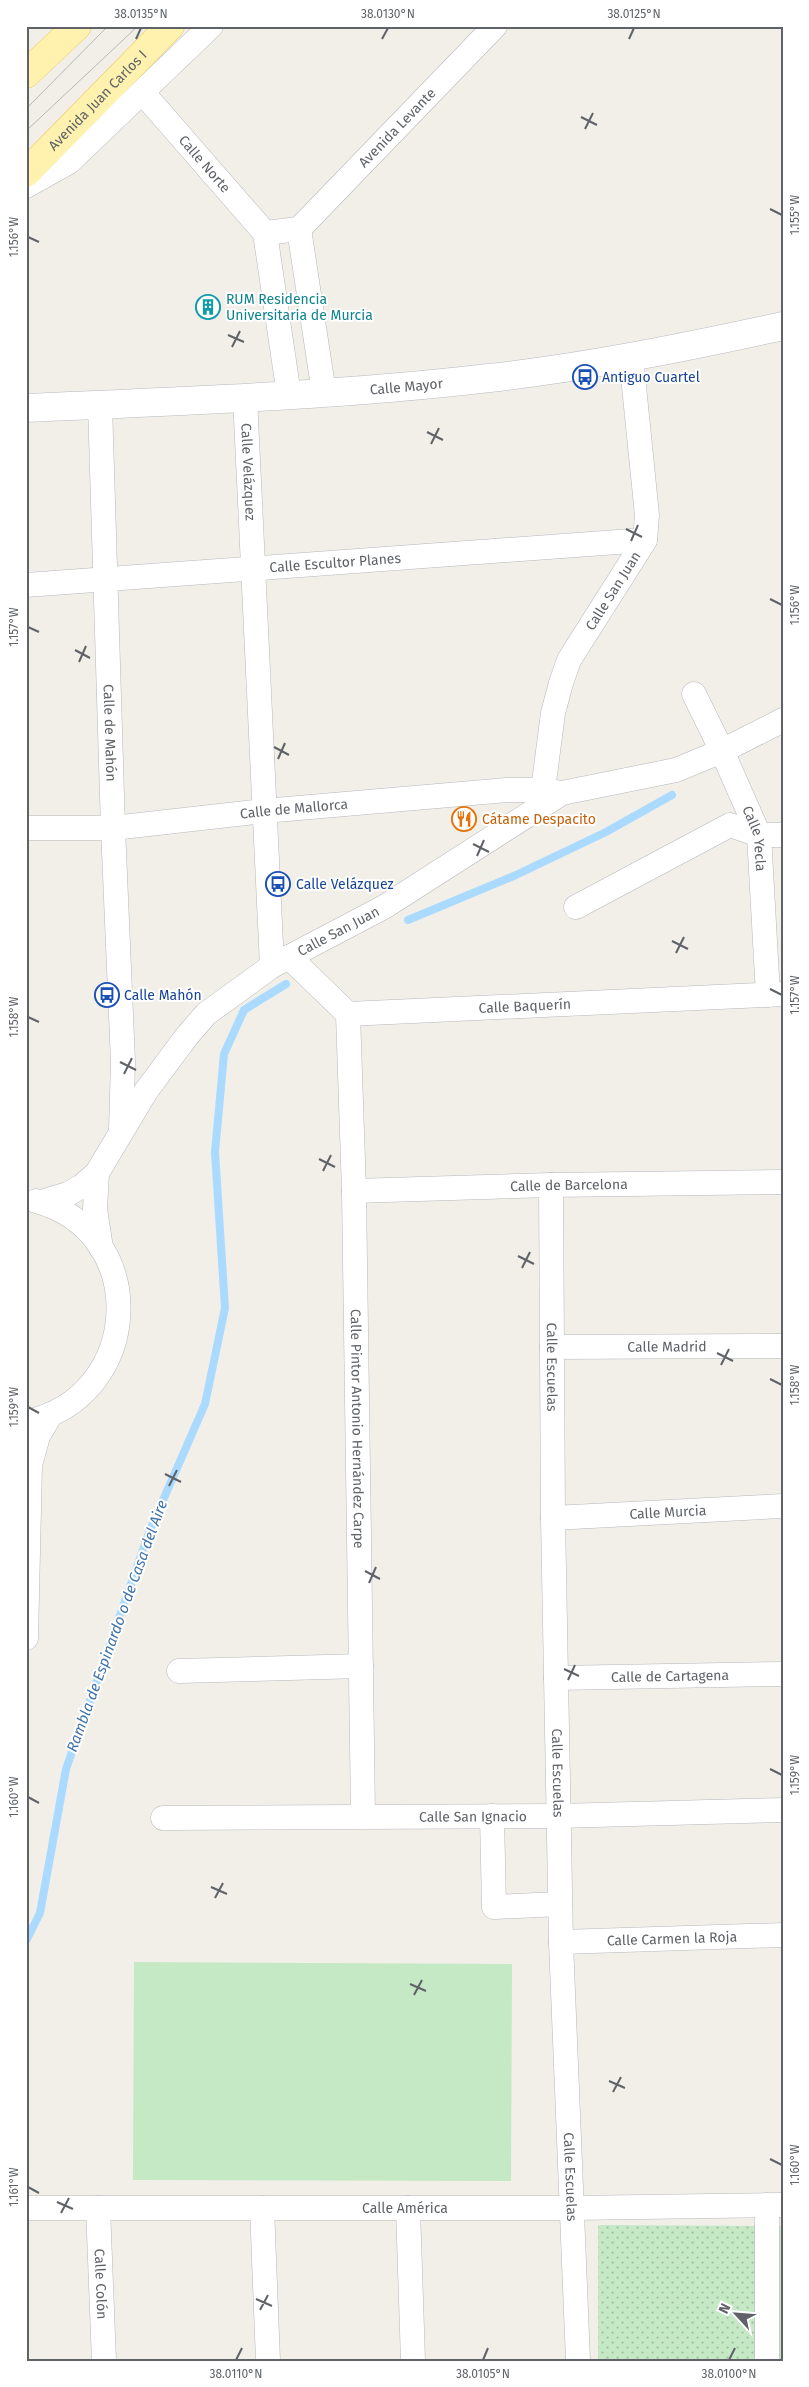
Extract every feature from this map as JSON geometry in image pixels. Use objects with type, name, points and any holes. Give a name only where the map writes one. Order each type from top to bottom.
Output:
[{"type":"main road","points":[[26,74],[77,26]]},
{"type":"main road","name":"Avenida Juan Carlos I","points":[[26,173],[170,26]]},
{"type":"main road","name":"Calle Mayor","points":[[31,406],[324,393],[490,378],[631,357],[783,326]]},
{"type":"street","points":[[26,206],[69,162],[144,93],[211,26]]},
{"type":"street","name":"Avenida Levante","points":[[299,229],[494,26]]},
{"type":"street","name":"Calle Norte","points":[[144,93],[265,233]]},
{"type":"street","points":[[26,186],[69,162]]},
{"type":"street","points":[[289,395],[265,233],[299,229],[324,393]]},
{"type":"street","name":"Calle San Juan","points":[[553,791],[553,713],[569,660],[645,540],[647,515],[631,357]]},
{"type":"street","name":"Calle Velázquez","points":[[245,397],[264,811],[281,962]]},
{"type":"street","name":"Calle de Mahón","points":[[100,404],[113,828],[123,1062],[121,1130]]},
{"type":"street","name":"Calle Escultor Planes","points":[[26,585],[645,540]]},
{"type":"street","name":"Calle Yecla","points":[[694,694],[722,751],[759,836],[775,995]]},
{"type":"street","name":"Calle San Juan","points":[[33,1201],[75,1190],[97,1173],[121,1130],[163,1068],[206,1014],[281,962],[384,907],[553,791],[676,770],[722,751],[783,720]]},
{"type":"street","name":"Calle de Mallorca","points":[[26,828],[113,828],[264,811],[507,790],[553,791]]},
{"type":"street","points":[[576,907],[730,825],[759,836],[783,835]]},
{"type":"street","points":[[281,962],[348,1014]]},
{"type":"street","name":"Calle Baquerín","points":[[348,1014],[775,995]]},
{"type":"street","name":"Calle Pintor Antonio Hernández Carpe","points":[[348,1014],[354,1192],[364,1815]]},
{"type":"street","points":[[123,1062],[137,1070],[146,1072],[163,1068]]},
{"type":"street","name":"Calle San Juan","points":[[97,1173],[95,1209],[101,1248]]},
{"type":"street","name":"Calle de Barcelona","points":[[354,1192],[551,1185],[783,1182]]},
{"type":"street","name":"Calle Escuelas","points":[[551,1185],[553,1518],[560,1942],[578,2361]]},
{"type":"street","points":[[26,1422],[51,1414],[70,1404],[87,1390],[101,1373],[115,1339],[120,1310],[118,1288],[111,1267],[92,1236],[68,1215],[33,1201]]},
{"type":"street","name":"Calle Madrid","points":[[552,1347],[783,1346]]},
{"type":"street","points":[[26,1638],[30,1465],[38,1436],[51,1414]]},
{"type":"street","name":"Calle Murcia","points":[[553,1518],[783,1506]]},
{"type":"street","points":[[179,1671],[361,1666]]},
{"type":"street","name":"Calle de Cartagena","points":[[556,1678],[783,1674]]},
{"type":"street","name":"Calle San Ignacio","points":[[162,1818],[364,1815],[558,1816],[783,1810]]},
{"type":"street","points":[[492,1816],[494,1907],[560,1904]]},
{"type":"street","name":"Calle Carmen la Roja","points":[[560,1942],[783,1935]]},
{"type":"street","points":[[767,2361],[775,2205]]},
{"type":"street","name":"Calle América","points":[[26,2208],[572,2208],[775,2205]]},
{"type":"street","name":"Calle Colón","points":[[98,2208],[104,2361]]},
{"type":"street","points":[[262,2208],[268,2361]]},
{"type":"street","points":[[408,2208],[413,2361]]},
{"type":"green space","points":[[134,1962],[512,1964],[511,2181],[133,2180]]},
{"type":"green space","points":[[598,2225],[783,2226],[783,2361],[598,2361]]},
{"type":"waterway","points":[[408,920],[516,875],[606,832],[672,795]]},
{"type":"waterway","name":"Rambla de Espinardo o de Casa del Aire","points":[[26,1941],[40,1913],[66,1769],[150,1530],[205,1404],[225,1308],[215,1152],[224,1054],[244,1010],[286,984]]},
{"type":"tram line","points":[[26,109],[108,26]]},
{"type":"tram line","points":[[26,131],[138,26]]},
{"type":"place","name":"RUM Residencia Universitaria de Murcia","points":[[208,307]]},
{"type":"place","name":"Antiguo Cuartel","points":[[585,377]]},
{"type":"place","name":"Cátame Despacito","points":[[464,819]]},
{"type":"place","name":"Calle Velázquez","points":[[278,884]]},
{"type":"place","name":"Calle Mahón","points":[[107,995]]}]
